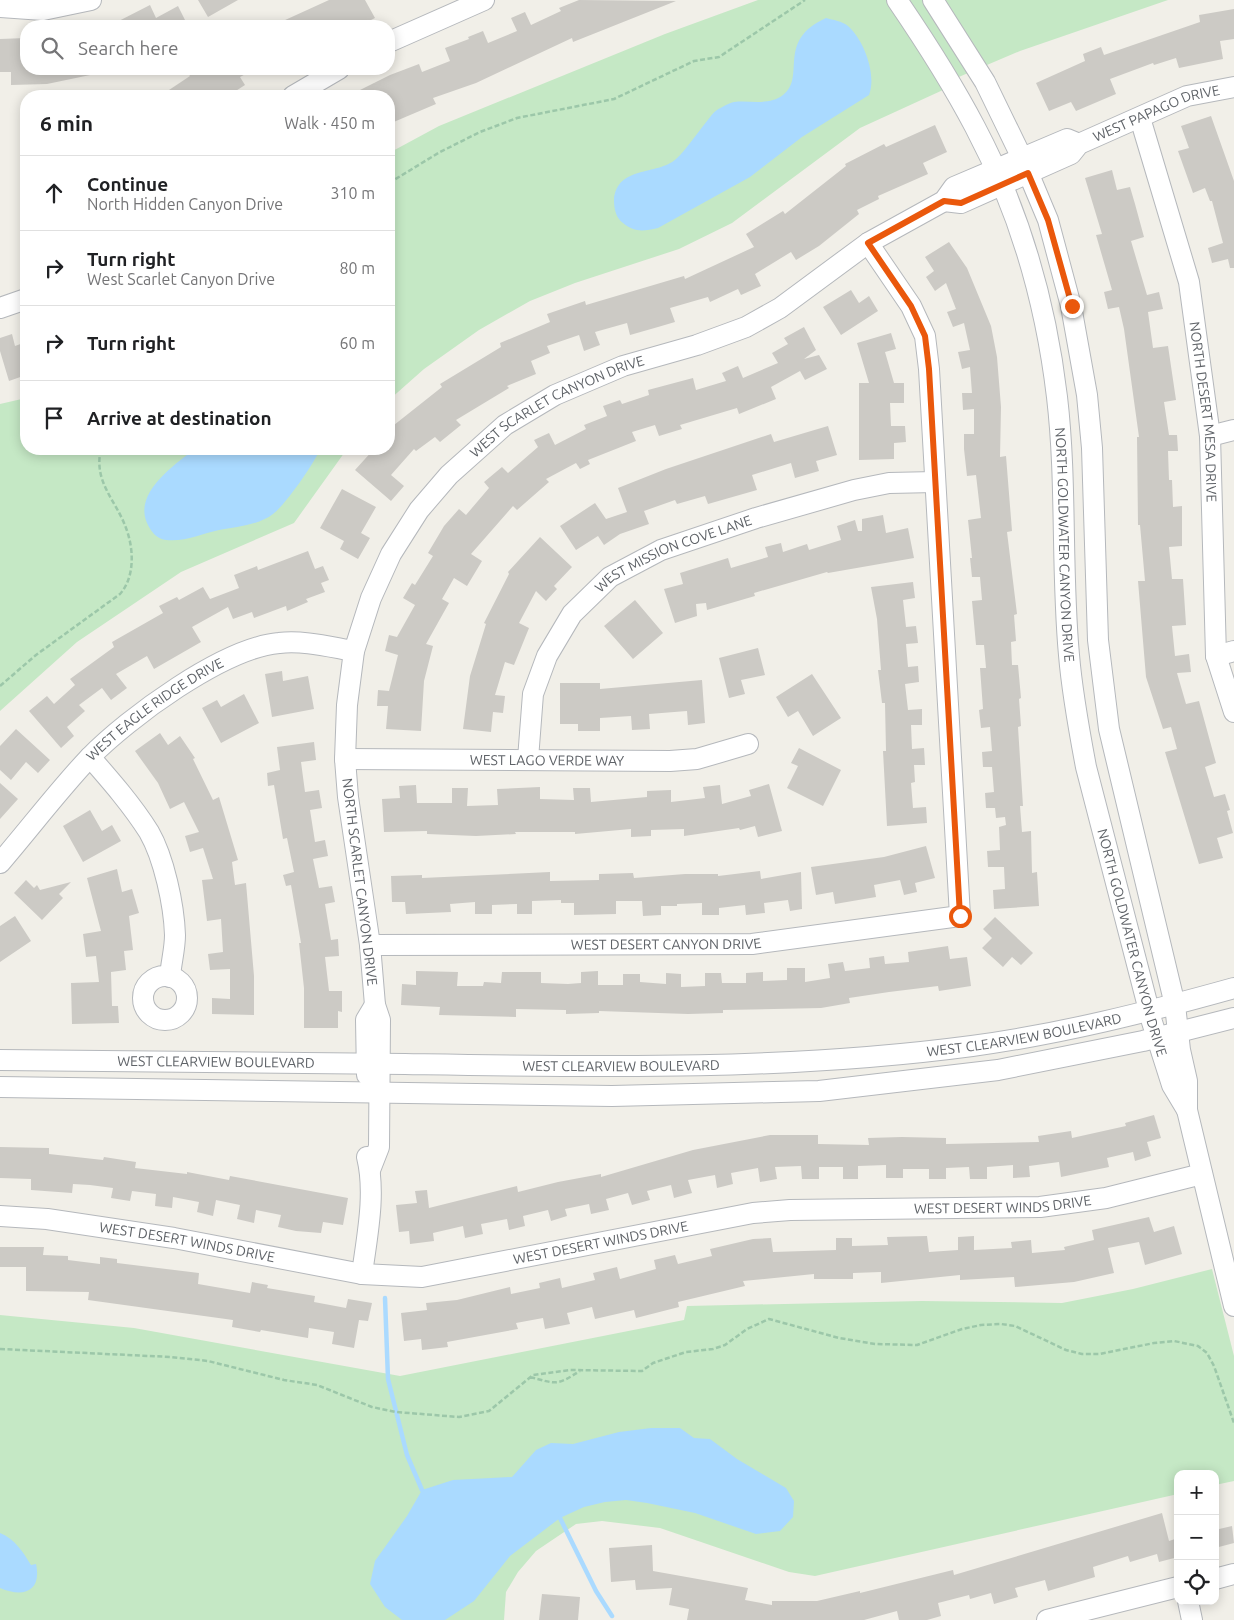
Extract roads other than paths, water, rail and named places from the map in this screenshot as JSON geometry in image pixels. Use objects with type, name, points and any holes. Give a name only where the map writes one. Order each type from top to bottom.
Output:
[{"type":"street","points":[[0,7],[43,10],[92,0]]},
{"type":"street","points":[[395,39],[484,0]]},
{"type":"street","name":"NORTH GOLDWATER CANYON DRIVE","points":[[897,0],[957,94],[1048,220],[1061,262],[1080,344],[1092,448],[1098,640],[1109,729],[1175,1005],[1187,1081],[1188,1110],[1234,1306]]},
{"type":"street","name":"NORTH GOLDWATER CANYON DRIVE","points":[[933,0],[985,82],[1011,171],[1019,230],[1036,284],[1054,374],[1061,453],[1068,654],[1079,732],[1086,767],[1149,1011],[1172,1085],[1188,1110]]},
{"type":"street","points":[[303,90],[329,75]]},
{"type":"street","name":"WEST PAPAGO DRIVE","points":[[1011,171],[1071,154],[1079,144],[1187,96],[1234,87]]},
{"type":"street","name":"NORTH DESERT MESA DRIVE","points":[[1140,118],[1189,282],[1210,436],[1225,653],[1234,712]]},
{"type":"street","name":"WEST SCARLET CANYON DRIVE","points":[[345,759],[347,705],[354,651],[371,598],[391,554],[419,510],[449,475],[505,425],[555,395],[623,366],[697,345],[746,327],[780,308],[868,243],[944,201],[954,187],[1011,171]]},
{"type":"street","points":[[868,243],[911,306],[925,336],[929,369],[935,482]]},
{"type":"street","points":[[0,308],[20,301]]},
{"type":"street","points":[[1210,436],[1234,430]]},
{"type":"street","name":"WEST MISSION COVE LANE","points":[[528,759],[533,694],[547,656],[572,614],[610,577],[661,550],[756,518],[854,490],[889,483],[935,482]]},
{"type":"street","name":"WEST DESERT CANYON DRIVE","points":[[370,945],[752,944],[960,916],[935,482]]},
{"type":"street","name":"WEST EAGLE RIDGE DRIVE","points":[[0,862],[90,757],[135,719],[218,662],[278,643],[308,644],[354,651]]},
{"type":"street","name":"WEST LAGO VERDE WAY","points":[[345,759],[697,759],[748,744]]},
{"type":"street","points":[[90,757],[120,791],[150,834],[172,906],[175,937],[170,976]]},
{"type":"street","name":"NORTH SCARLET CANYON DRIVE","points":[[345,759],[370,945],[375,1004],[366,1020],[374,1064],[374,1092],[366,1149],[370,1170],[369,1212],[362,1274]]},
{"type":"street","name":"WEST CLEARVIEW BOULEVARD","points":[[0,1060],[608,1067],[725,1066],[813,1061],[974,1046],[1149,1011],[1234,988]]},
{"type":"street","name":"WEST CLEARVIEW BOULEVARD","points":[[0,1087],[612,1096],[768,1094],[820,1091],[998,1070],[1158,1038],[1234,1018]]},
{"type":"street","name":"WEST DESERT WINDS DRIVE","points":[[0,1216],[47,1219],[174,1238],[362,1274],[422,1277],[753,1213],[790,1210],[1069,1205],[1106,1198],[1202,1174]]},
{"type":"street","points":[[1219,1577],[1234,1574]]},
{"type":"street","points":[[1047,1620],[1174,1588]]},
{"type":"street","points":[[1189,1605],[1192,1620]]},
{"type":"water","points":[[826,18],[846,24],[859,40],[868,58],[870,68],[871,87],[869,95],[802,137],[750,177],[658,228],[636,230],[627,226],[619,219],[614,207],[614,200],[617,189],[622,181],[630,176],[659,168],[676,159],[714,113],[723,106],[734,102],[772,100],[783,95],[790,87],[793,79],[794,58],[801,37],[810,27]]},
{"type":"water","points":[[187,455],[317,455],[292,493],[279,509],[267,518],[247,525],[186,539],[166,540],[154,534],[149,527],[145,515],[145,504],[157,482]]},
{"type":"water","points":[[651,1428],[680,1428],[694,1438],[710,1439],[737,1459],[786,1488],[794,1501],[793,1517],[780,1531],[756,1534],[695,1513],[647,1503],[626,1500],[584,1507],[560,1518],[510,1556],[474,1601],[445,1620],[402,1620],[385,1607],[370,1584],[375,1561],[407,1516],[422,1490],[453,1480],[512,1477],[536,1450],[551,1443],[573,1444],[619,1432]]},
{"type":"water","points":[[0,1533],[14,1542],[31,1565],[36,1564],[36,1581],[29,1590],[16,1592],[0,1588]]},
{"type":"waterway","points":[[385,1298],[388,1379],[407,1455],[422,1490]]},
{"type":"waterway","points":[[560,1518],[596,1591],[612,1616]]}]
